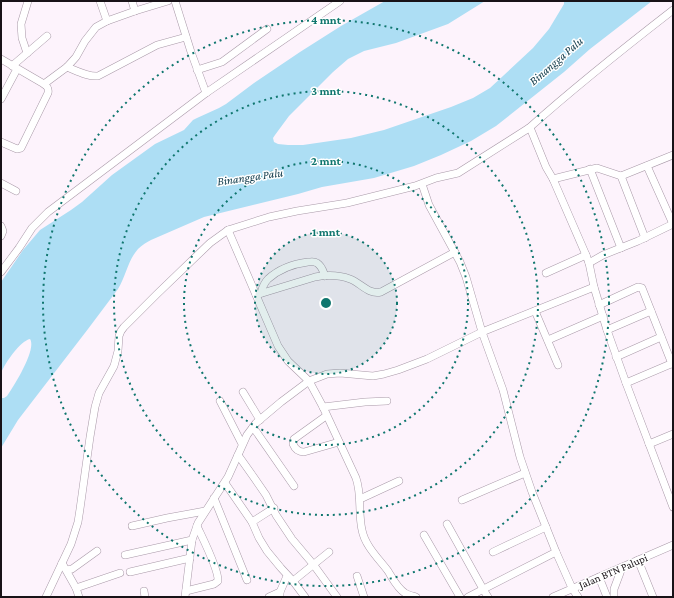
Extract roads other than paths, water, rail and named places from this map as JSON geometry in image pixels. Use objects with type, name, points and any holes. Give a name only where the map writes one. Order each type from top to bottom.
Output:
[{"type":"street","points":[[27,53],[22,38],[20,24],[28,1]]},
{"type":"street","points":[[100,1],[107,21]]},
{"type":"street","points":[[132,1],[135,11]]},
{"type":"street","points":[[44,84],[68,67],[93,30],[107,21],[168,1]]},
{"type":"street","points":[[175,1],[206,93]]},
{"type":"street","points":[[1,272],[32,228],[48,212],[206,93],[340,1]]},
{"type":"street","points":[[46,597],[71,544],[78,522],[90,437],[96,407],[100,393],[114,366],[121,331],[135,315],[210,243],[228,230],[269,217],[347,203],[422,184],[436,178],[458,173],[529,128],[613,56],[673,10]]},
{"type":"street","points":[[197,70],[222,62],[267,29]]},
{"type":"street","points":[[1,99],[15,67],[27,53],[47,36]]},
{"type":"street","points":[[68,67],[95,77],[156,45],[186,37]]},
{"type":"street","points":[[1,59],[44,84],[49,89],[21,148],[17,149],[1,142]]},
{"type":"street","points":[[529,128],[586,255],[602,316],[616,357],[673,507]]},
{"type":"street","points":[[553,179],[597,168],[620,176],[673,154]]},
{"type":"street","points":[[589,263],[673,224],[647,166]]},
{"type":"street","points":[[590,170],[621,248]]},
{"type":"street","points":[[620,176],[645,238]]},
{"type":"street","points":[[1,183],[16,191]]},
{"type":"street","points":[[422,184],[429,205],[460,262],[466,277],[482,332],[503,390],[525,473],[556,552],[572,588],[578,597]]},
{"type":"street","points":[[1,226],[3,229],[1,236]]},
{"type":"street","points":[[228,230],[258,294],[283,355],[309,381],[356,478],[360,499],[362,532],[366,540],[398,587],[404,593],[415,597]]},
{"type":"street","points":[[258,294],[314,277],[325,276],[350,279],[370,292],[377,293],[454,252]]},
{"type":"street","points":[[546,273],[586,255]]},
{"type":"street","points":[[258,294],[267,280],[283,268],[293,264],[314,262],[322,268],[325,276]]},
{"type":"street","points":[[197,526],[214,564],[218,581],[214,584],[186,594],[192,540],[197,526],[205,511],[225,483],[247,435],[260,420],[281,402],[309,381],[320,376],[334,373],[373,376],[398,370],[427,359],[482,332],[594,287]]},
{"type":"street","points":[[599,305],[640,287],[643,289],[672,364],[626,383]]},
{"type":"street","points":[[535,311],[558,365]]},
{"type":"street","points":[[607,330],[651,311]]},
{"type":"street","points":[[548,340],[602,316]]},
{"type":"street","points":[[616,357],[661,337]]},
{"type":"street","points":[[243,392],[260,420]]},
{"type":"street","points":[[220,401],[242,444]]},
{"type":"street","points":[[322,407],[387,401]]},
{"type":"street","points":[[326,416],[294,439],[293,444],[297,450],[304,452],[339,442]]},
{"type":"street","points":[[253,427],[294,486]]},
{"type":"street","points":[[649,444],[673,434]]},
{"type":"street","points":[[238,455],[255,478],[292,538],[337,597]]},
{"type":"street","points":[[462,500],[525,473]]},
{"type":"street","points":[[360,499],[399,481]]},
{"type":"street","points":[[225,483],[252,522],[267,551],[305,597]]},
{"type":"street","points":[[214,498],[247,580]]},
{"type":"street","points":[[252,522],[274,508]]},
{"type":"street","points":[[132,526],[205,511]]},
{"type":"street","points":[[447,524],[488,597]]},
{"type":"street","points":[[493,552],[546,527]]},
{"type":"street","points":[[424,535],[460,597]]},
{"type":"street","points":[[125,555],[192,540]]},
{"type":"street","name":"Jalan BTN Palupi","points":[[553,597],[673,545]]},
{"type":"street","points":[[67,570],[72,569],[97,551]]},
{"type":"street","points":[[293,581],[329,552]]},
{"type":"street","points":[[468,597],[556,552]]},
{"type":"street","points":[[130,572],[190,558]]},
{"type":"street","points":[[638,560],[653,597]]},
{"type":"street","points":[[62,563],[67,570],[79,597]]},
{"type":"street","points":[[614,593],[622,567]]},
{"type":"street","points":[[76,588],[120,573]]},
{"type":"street","points":[[269,597],[280,595],[287,576]]},
{"type":"street","points":[[357,576],[364,597]]},
{"type":"street","points":[[600,577],[614,593]]},
{"type":"street","points":[[600,577],[607,597]]},
{"type":"water","name":"Binangga Palu","points":[[385,1],[485,1],[448,24],[396,43],[364,51],[348,59],[289,116],[273,138],[274,142],[278,144],[303,145],[351,138],[384,130],[473,98],[490,88],[533,48],[549,29],[564,4],[564,1],[652,1],[590,49],[564,72],[496,126],[471,141],[414,166],[374,178],[322,187],[204,217],[144,244],[138,249],[132,258],[118,289],[18,420],[1,448],[1,398],[7,396],[19,376],[28,359],[31,344],[30,339],[17,348],[9,358],[1,373],[1,282],[23,250],[40,230],[82,202],[112,175],[155,144],[184,130],[193,120],[226,104],[300,52],[341,26]]}]
